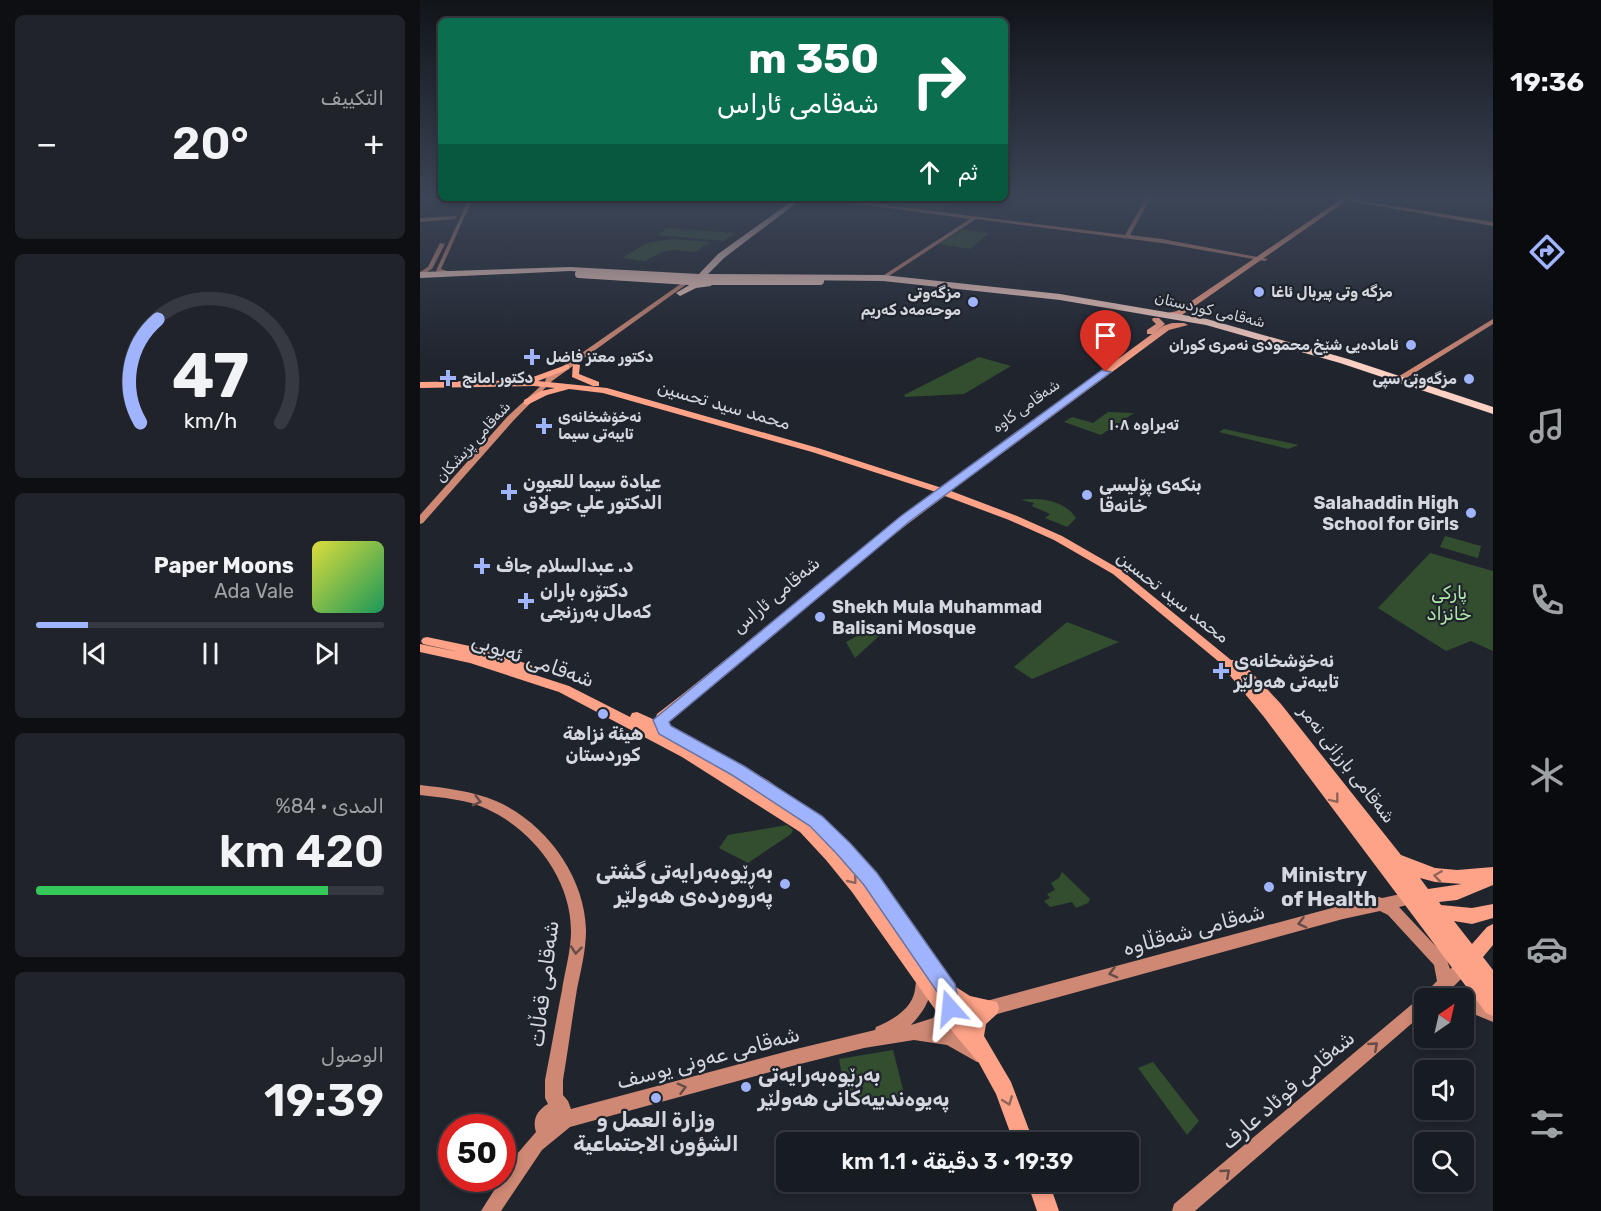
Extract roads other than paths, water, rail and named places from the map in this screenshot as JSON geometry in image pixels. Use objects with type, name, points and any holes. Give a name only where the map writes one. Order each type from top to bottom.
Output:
[{"type":"highway","points":[[692,278],[723,253]]},
{"type":"highway","points":[[626,280],[678,286],[726,253]]},
{"type":"highway","name":"شەقامی کوردستان","points":[[420,276],[596,270],[692,278]]},
{"type":"highway","points":[[692,278],[709,272],[716,275],[775,277]]},
{"type":"highway","name":"شەقامی کوردستان","points":[[420,276],[450,273],[580,273],[689,281],[820,280],[911,283]]},
{"type":"highway","name":"شەقامی کوردستان","points":[[514,273],[626,280]]},
{"type":"highway","points":[[626,280],[653,281],[662,278],[659,277],[681,273],[692,278],[726,284]]},
{"type":"highway","name":"شەقامی کوردستان","points":[[659,277],[672,275],[726,284],[911,283]]},
{"type":"highway","name":"شەقامی کوردستان","points":[[712,281],[775,277],[883,278],[1186,317],[1394,384],[1493,420]]},
{"type":"highway","points":[[692,278],[693,287],[712,281]]},
{"type":"highway","points":[[726,284],[719,281],[724,278],[748,278]]},
{"type":"highway","name":"شەقامی کوردستان","points":[[1048,298],[1161,325],[1186,317]]},
{"type":"highway","name":"شەقامی کوردستان","points":[[1267,342],[1400,378],[1493,411]]},
{"type":"main road","points":[[883,278],[922,253]]},
{"type":"main road","points":[[1229,253],[1260,259]]},
{"type":"main road","points":[[1186,317],[1270,253]]},
{"type":"main road","points":[[420,276],[430,268],[437,255],[445,254]]},
{"type":"main road","points":[[445,254],[438,270],[450,273]]},
{"type":"main road","points":[[420,384],[547,381],[692,278]]},
{"type":"main road","name":"شەقامی پزیشکان","points":[[420,520],[547,381],[576,365],[692,278]]},
{"type":"main road","points":[[1400,378],[1493,321]]},
{"type":"main road","name":"شەقامی کاوە","points":[[941,488],[1161,325]]},
{"type":"main road","points":[[576,365],[575,375],[593,386]]},
{"type":"main road","name":"محمد سید تحسین","points":[[547,381],[593,386],[941,488],[1058,538],[1118,572],[1223,658],[1418,897],[1451,950],[1468,961],[1493,1007]]},
{"type":"main road","points":[[527,402],[559,389],[593,386]]},
{"type":"main road","name":"شەقامی بارزانی نەمر","points":[[593,386],[612,388],[751,427],[1001,507],[1067,536],[1137,579],[1206,634],[1269,699],[1390,852],[1418,897]]},
{"type":"main road","name":"شەقامی ئاراس","points":[[635,717],[649,717],[661,712],[941,488]]},
{"type":"main road","name":"شەقامی ئاراس","points":[[664,730],[661,722],[666,715],[732,663],[941,488]]},
{"type":"main road","name":"شەقامی ئەیوبی","points":[[420,640],[454,645],[516,664],[584,689],[738,771],[816,821],[871,879],[954,998],[967,1004],[990,1008]]},
{"type":"main road","name":"شەقامی ئەیوبی","points":[[420,648],[472,659],[564,689],[687,753],[805,828],[858,886],[948,1012],[989,1061]]},
{"type":"main road","name":"شەقامی قەڵات","points":[[420,790],[450,794],[491,805],[516,819],[542,841],[560,865],[571,888],[578,923],[576,954],[554,1080],[560,1108]]},
{"type":"main road","points":[[1390,852],[1408,865],[1432,876],[1451,878],[1493,876]]},
{"type":"main road","points":[[1451,950],[1441,933],[1438,922],[1443,904],[1457,893],[1493,876]]},
{"type":"main road","points":[[1418,897],[1457,893]]},
{"type":"main road","points":[[1418,897],[1439,913],[1468,961],[1493,984]]},
{"type":"main road","name":"شەقامی شەقڵاوە","points":[[990,1008],[1379,903],[1418,897]]},
{"type":"main road","points":[[1379,903],[1393,910],[1441,962],[1446,984]]},
{"type":"main road","points":[[1439,913],[1472,916],[1493,911]]},
{"type":"main road","points":[[1441,988],[1493,932]]},
{"type":"main road","name":"شەقامی عەونی یوسف","points":[[864,1040],[901,1024],[910,1017],[921,999],[924,978]]},
{"type":"main road","points":[[948,990],[951,1002],[948,1012]]},
{"type":"main road","points":[[1474,1006],[1493,1014]]},
{"type":"main road","points":[[990,1008],[979,1016],[973,1029],[974,1036],[1004,1089],[1020,1132]]},
{"type":"main road","name":"شەقامی فوئاد عارف","points":[[1181,1211],[1414,1011]]},
{"type":"main road","name":"شەقامی عەونی یوسف","points":[[560,1108],[864,1040],[911,1032],[938,1024],[948,1012]]},
{"type":"main road","name":"شەقامی عەونی یوسف","points":[[911,1032],[949,1037],[989,1061]]},
{"type":"main road","points":[[490,1211],[534,1146],[545,1124],[561,1126],[560,1108]]},
{"type":"main road","points":[[1041,1192],[1048,1211]]},
{"type":"place","name":"مزگه وتى پيربال ئاغا","points":[[1259,292]]},
{"type":"place","name":"مزگەوتی موحەمەد کەریم","points":[[973,302]]},
{"type":"place","name":"ئامادەیی شێخ محمودی نەمری کوران","points":[[1411,345]]},
{"type":"place","name":"دكتور معتز فاضل","points":[[532,357]]},
{"type":"place","name":"دكتور امانج","points":[[448,378]]},
{"type":"place","name":"مزگەوتی سپی","points":[[1469,379]]},
{"type":"place","name":"نەخۆشخانەی تایبەتی سیما","points":[[544,426]]},
{"type":"place","name":"عيادة سيما للعيون الدكتور علي جولاق","points":[[509,492]]},
{"type":"place","name":"بنکەی پۆلیسی خانەقا","points":[[1087,495]]},
{"type":"place","name":"Salahaddin High School for Girls","points":[[1471,513]]},
{"type":"place","name":"د. عبدالسلام جاف","points":[[482,566]]},
{"type":"place","name":"دكتۆرە باران کەمال بەرزنجی","points":[[526,601]]},
{"type":"place","name":"Shekh Mula Muhammad Balisani Mosque","points":[[820,617]]},
{"type":"place","name":"نەخۆشخانەی تایبەتی هەولێر","points":[[1221,671]]},
{"type":"place","name":"هيئة نزاهة كوردستان","points":[[603,714]]},
{"type":"place","name":"بەڕێوەبەرایەتی گشتی پەروەردەی هەولێر","points":[[785,884]]},
{"type":"place","name":"Ministry of Health","points":[[1269,887]]},
{"type":"place","name":"بەڕێوەبەرایەتی پەیوەندییەکانی هەولێر","points":[[746,1087]]},
{"type":"place","name":"وزارة العمل و الشؤون الاجتماعية","points":[[656,1098]]},
{"type":"district","name":"تەیراوە ١٠٨","points":[[1144,424]]},
{"type":"park label","name":"پارکی خانزاد","points":[[1449,603]]}]
